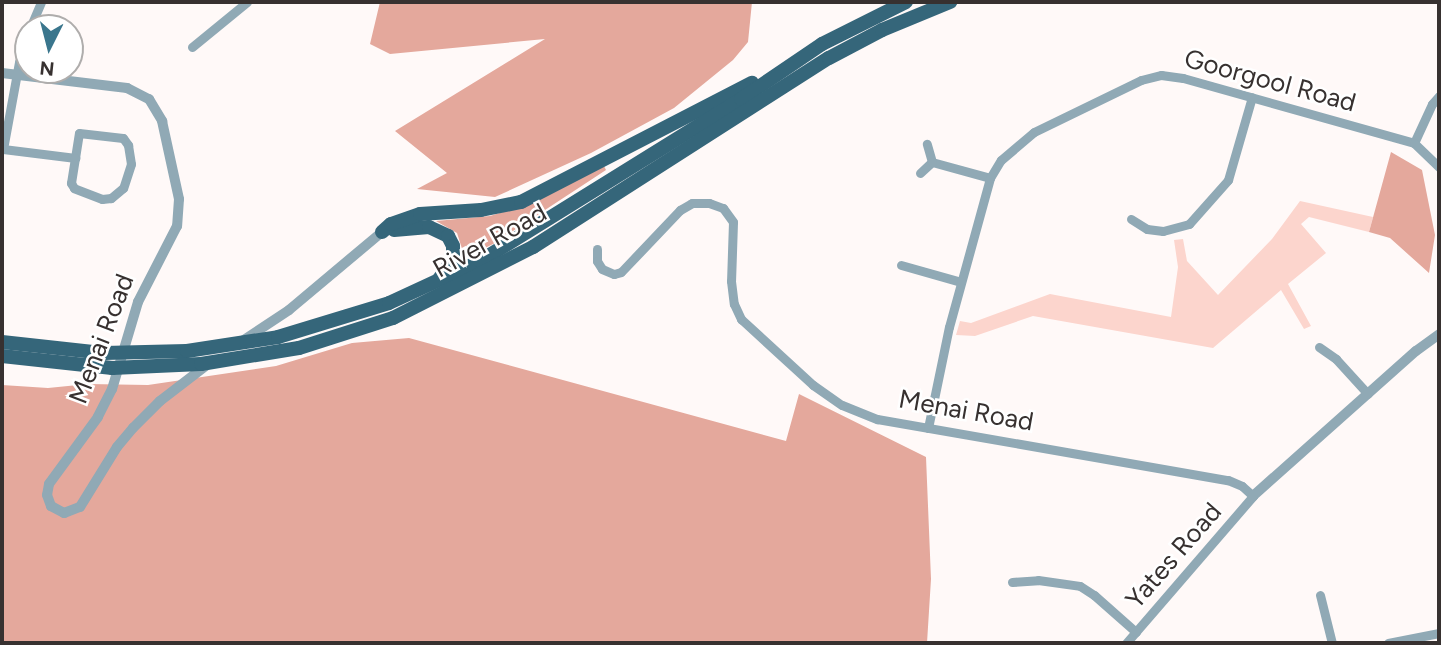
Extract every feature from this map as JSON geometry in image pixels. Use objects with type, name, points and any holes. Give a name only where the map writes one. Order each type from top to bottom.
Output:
[{"type":"main road","name":"River Road","points":[[2,342],[133,354],[224,347],[322,326],[433,285],[593,191],[741,99],[822,44],[906,2]]},
{"type":"main road","name":"River Road","points":[[2,356],[68,365],[152,368],[236,361],[325,341],[413,310],[533,247],[829,58],[881,30],[950,2]]},
{"type":"main road","points":[[382,232],[391,224],[420,214],[481,210],[521,202],[627,150],[732,92],[776,73]]},
{"type":"main road","points":[[382,232],[429,227],[448,236],[453,246],[453,259],[433,285]]},
{"type":"street","points":[[192,47],[247,2]]},
{"type":"street","name":"Goorgool Road","points":[[928,428],[961,282],[990,178],[1001,160],[1034,131],[1141,80],[1161,75],[1183,78],[1414,143],[1439,167]]},
{"type":"street","name":"Menai Road","points":[[84,83],[127,88],[149,99],[162,121],[179,199],[177,226],[138,302],[111,389],[98,417],[49,484],[49,500],[59,512],[74,511],[84,503],[117,447],[160,401],[191,375],[289,310],[382,232]]},
{"type":"street","points":[[14,84],[3,149],[75,159]]},
{"type":"street","points":[[1414,143],[1432,104],[1439,96]]},
{"type":"street","points":[[1131,219],[1147,229],[1163,231],[1189,224],[1228,180],[1252,97]]},
{"type":"street","points":[[79,133],[123,138],[128,145],[131,164],[123,188],[111,198],[102,199],[74,188],[71,183],[75,159],[79,133]]},
{"type":"street","points":[[928,144],[932,162]]},
{"type":"street","points":[[932,162],[990,178]]},
{"type":"street","points":[[920,173],[932,162]]},
{"type":"street","name":"Menai Road","points":[[597,249],[597,261],[602,269],[614,274],[621,272],[680,211],[692,203],[709,203],[723,208],[733,222],[734,304],[754,334],[813,385],[842,405],[867,416],[928,428],[1228,480],[1253,496]]},
{"type":"street","points":[[901,265],[961,282]]},
{"type":"street","points":[[1253,496],[1439,334]]},
{"type":"street","points":[[1319,347],[1336,359],[1368,394]]},
{"type":"street","name":"Yates Road","points":[[1126,643],[1253,496]]},
{"type":"street","points":[[1012,582],[1063,582],[1080,586],[1136,632]]},
{"type":"street","points":[[1321,595],[1332,643]]},
{"type":"street","points":[[1388,643],[1439,633]]},
{"type":"shaded area","points":[[380,2],[752,2],[748,42],[733,60],[674,108],[591,153],[495,197],[417,189],[447,173],[395,131],[545,39],[390,54],[370,44]]},
{"type":"shaded area","points":[[1391,152],[1422,170],[1435,235],[1429,273],[1390,238],[1369,232]]},
{"type":"shaded area","points":[[604,166],[606,170],[493,244],[465,258],[457,233],[436,221],[490,216],[531,203]]},
{"type":"shaded area","points":[[1300,201],[1373,217],[1369,232],[1309,217],[1301,224],[1326,253],[1288,284],[1311,326],[1304,329],[1281,290],[1213,348],[1033,316],[975,336],[956,335],[960,321],[971,323],[1050,294],[1171,317],[1178,267],[1174,240],[1183,239],[1187,261],[1218,295],[1272,239]]},
{"type":"shaded area","points":[[409,338],[786,441],[799,394],[926,457],[931,579],[927,643],[2,643],[2,385],[48,388],[88,384],[148,385],[276,366],[352,343]]}]
